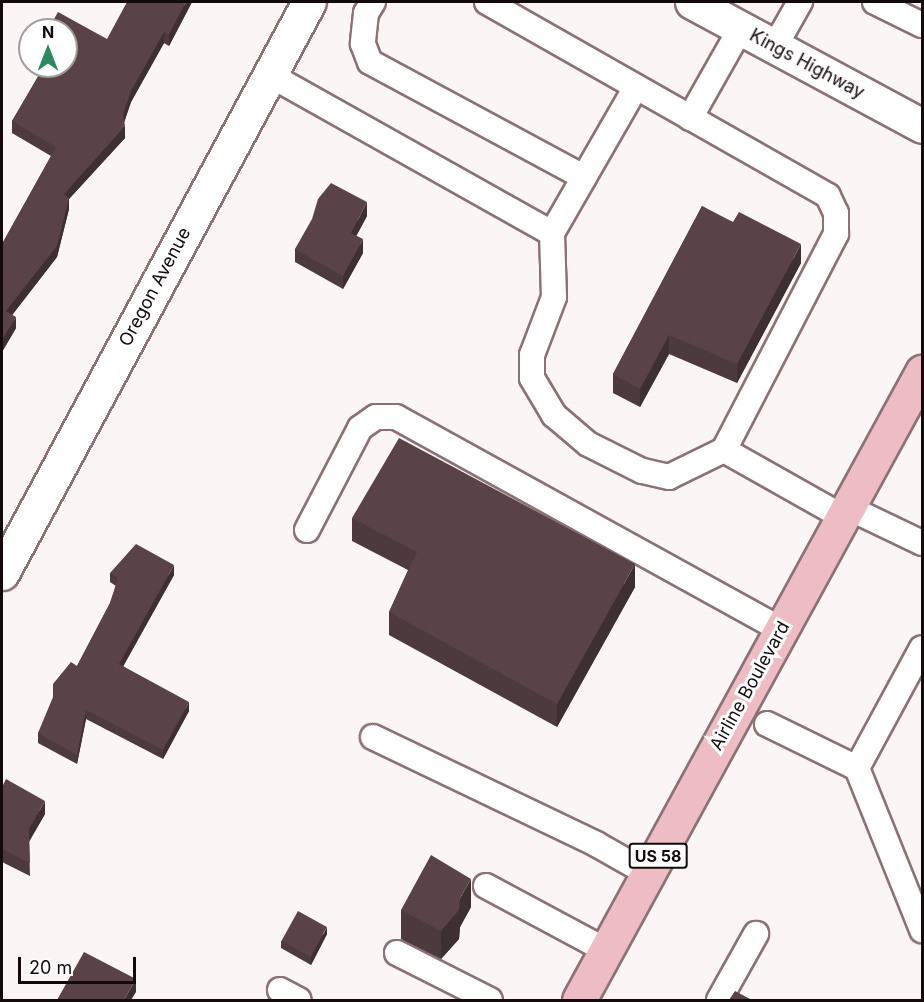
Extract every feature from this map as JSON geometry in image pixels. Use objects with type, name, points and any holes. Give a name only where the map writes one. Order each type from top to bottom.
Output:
[{"type":"main road","name":"Airline Boulevard","points":[[579,1000],[922,372]]},
{"type":"street","name":"Oregon Avenue","points":[[2,573],[309,2]]},
{"type":"street","name":"Kings Highway","points":[[693,2],[922,126]]},
{"type":"lane","points":[[374,2],[366,13],[363,44],[370,62],[584,177]]},
{"type":"lane","points":[[488,2],[828,196],[836,213],[836,234],[724,450],[669,477],[642,471],[588,444],[554,415],[532,378],[532,355],[554,297],[552,233],[636,87]]},
{"type":"lane","points":[[775,46],[800,2]]},
{"type":"lane","points":[[874,2],[922,25]]},
{"type":"lane","points":[[690,117],[741,28]]},
{"type":"lane","points":[[270,75],[552,233]]},
{"type":"lane","points":[[307,530],[360,428],[376,417],[396,417],[782,630]]},
{"type":"lane","points":[[724,450],[846,513],[922,543]]},
{"type":"lane","points":[[857,768],[922,648]]},
{"type":"lane","points":[[767,724],[857,768],[922,930]]},
{"type":"lane","points":[[373,737],[596,844],[649,874]]},
{"type":"lane","points":[[486,886],[607,951]]},
{"type":"lane","points":[[718,1000],[756,934]]},
{"type":"lane","points":[[397,953],[490,1000]]},
{"type":"building","points":[[127,2],[186,2],[169,34],[164,32],[131,91],[123,114],[125,126],[64,194],[69,198],[57,246],[6,311],[16,317],[2,340],[2,244],[56,147],[12,121],[38,78],[78,78],[78,23],[107,39]]},
{"type":"building","points":[[58,12],[69,18],[55,18]]},
{"type":"building","points":[[331,183],[367,202],[351,233],[363,239],[343,276],[295,249],[312,219],[318,199]]},
{"type":"building","points":[[702,206],[733,222],[739,212],[801,244],[737,364],[669,335],[640,389],[613,374]]},
{"type":"building","points":[[399,438],[635,564],[557,704],[389,612],[417,552],[352,518]]},
{"type":"building","points":[[136,544],[174,565],[119,664],[189,702],[163,750],[86,710],[77,755],[38,733],[53,697],[53,684],[71,662],[77,666],[110,603],[118,578],[110,573]]},
{"type":"building","points":[[6,779],[45,801],[29,829],[30,863],[2,849],[2,787]]},
{"type":"building","points":[[431,855],[471,879],[460,898],[459,910],[441,931],[401,910]]},
{"type":"building","points":[[298,911],[327,927],[310,957],[282,941]]},
{"type":"building","points":[[84,952],[136,979],[124,1000],[57,1000]]},
{"type":"building","points":[[735,991],[752,1000],[729,1000]]}]
